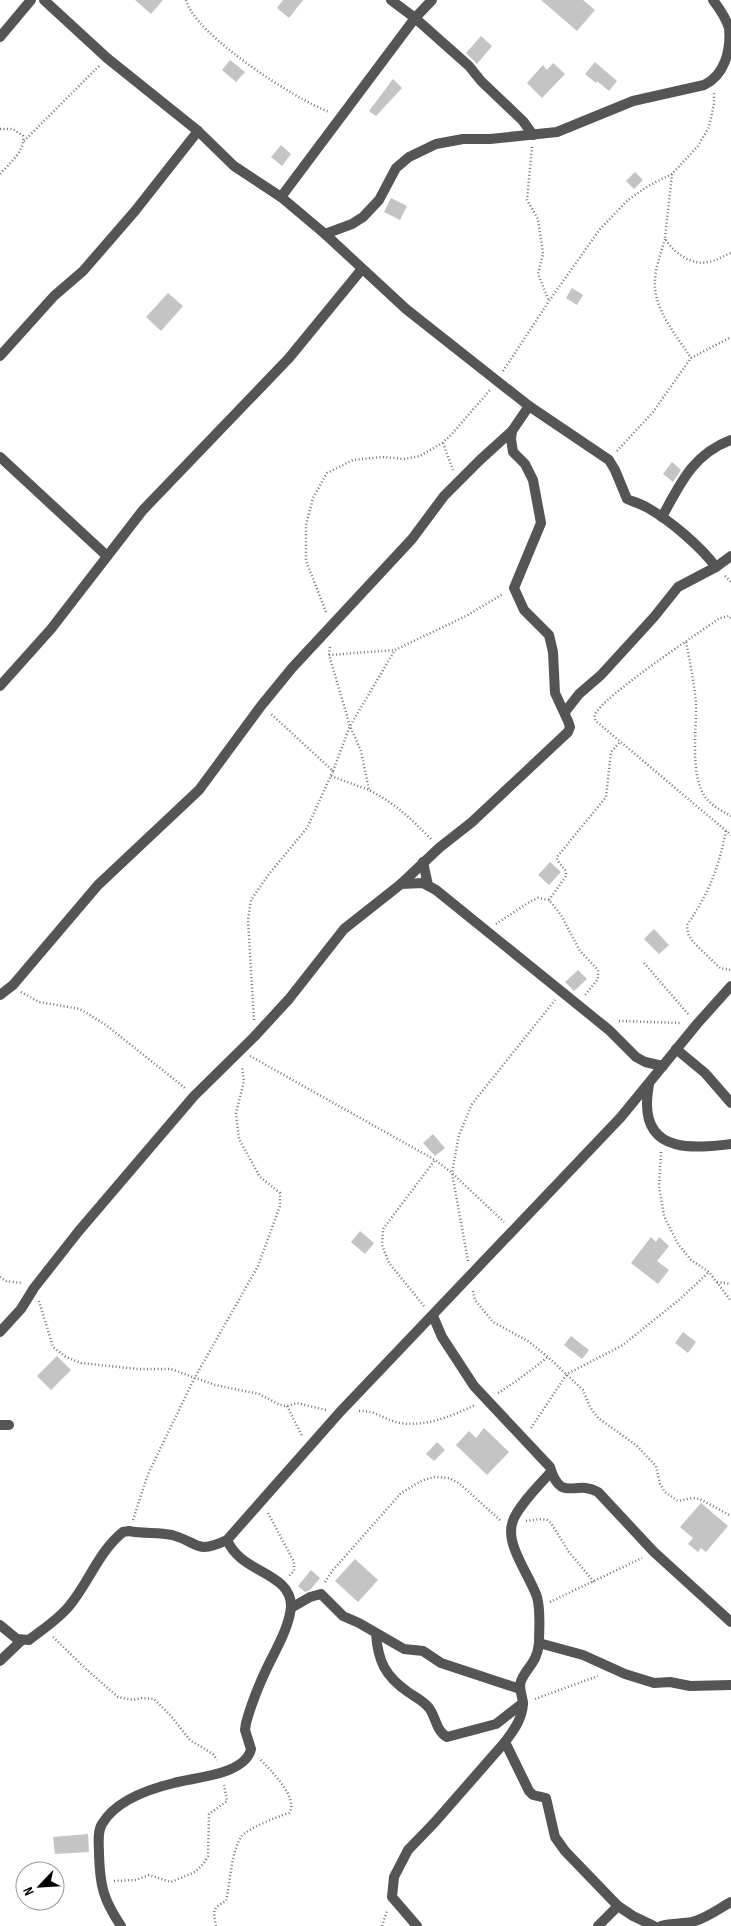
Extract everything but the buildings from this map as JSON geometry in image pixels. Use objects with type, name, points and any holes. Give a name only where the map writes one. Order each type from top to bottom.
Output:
[{"type":"street","points":[[0,37],[31,0]]},
{"type":"street","points":[[44,0],[107,58],[130,74],[198,131],[234,166],[281,197],[325,234],[406,309],[529,406],[609,460],[616,470],[626,499],[646,507],[662,517],[708,556],[716,567]]},
{"type":"street","points":[[391,0],[415,18],[469,66],[481,81],[523,121],[533,135]]},
{"type":"street","points":[[281,197],[415,18],[432,0]]},
{"type":"street","points":[[325,234],[352,224],[363,217],[379,200],[396,168],[409,157],[436,144],[463,139],[490,140],[557,132],[633,101],[704,85],[714,80],[726,71],[730,52],[729,27],[713,0]]},
{"type":"street","points":[[0,356],[54,296],[69,281],[83,271],[135,211],[198,131]]},
{"type":"street","points":[[0,686],[52,629],[143,510],[289,358],[362,269]]},
{"type":"street","points":[[0,996],[13,985],[98,885],[199,790],[261,706],[306,653],[412,539],[444,496],[512,431],[529,406]]},
{"type":"street","points":[[0,1332],[21,1308],[34,1288],[78,1232],[194,1096],[289,998],[344,929],[401,884],[439,848],[472,822],[568,732],[570,727],[565,712],[555,693],[553,652],[549,635],[524,610],[514,588],[541,523],[533,480],[525,464],[514,452],[511,439],[512,431]]},
{"type":"street","points":[[662,517],[685,475],[704,455],[731,440]]},
{"type":"street","points":[[0,457],[107,556]]},
{"type":"street","points":[[565,712],[579,694],[600,675],[654,617],[678,588],[716,567],[731,556]]},
{"type":"street","points":[[423,862],[428,885]]},
{"type":"street","points":[[401,884],[423,883],[428,885],[597,1021],[636,1057],[645,1062],[663,1066]]},
{"type":"street","points":[[0,1661],[21,1641],[29,1640],[56,1619],[70,1605],[118,1536],[129,1531],[172,1535],[204,1548],[227,1540],[340,1412],[621,1117],[676,1049],[731,986]]},
{"type":"street","points":[[676,1049],[705,1073],[731,1103]]},
{"type":"street","points":[[648,1084],[647,1104],[650,1119],[654,1130],[662,1140],[696,1147],[731,1144]]},
{"type":"street","points":[[433,1316],[442,1337],[474,1386],[550,1467],[554,1481],[558,1486],[565,1488],[586,1487],[598,1492],[654,1552],[731,1622]]},
{"type":"street","points":[[417,1926],[392,1897],[394,1877],[398,1866],[408,1850],[435,1822],[504,1742],[521,1717],[523,1703],[520,1689],[522,1679],[538,1652],[540,1607],[532,1584],[513,1545],[512,1522],[528,1497],[551,1472]]},
{"type":"street","points":[[121,1926],[108,1905],[100,1881],[99,1836],[101,1825],[119,1806],[135,1796],[154,1788],[222,1773],[247,1757],[251,1748],[245,1730],[246,1723],[266,1671],[282,1638],[291,1608],[287,1591],[280,1584],[240,1558],[227,1540]]},
{"type":"street","points":[[291,1608],[318,1594],[323,1595],[343,1616],[404,1649],[423,1651],[441,1663],[520,1689]]},
{"type":"street","points":[[0,1625],[21,1641]]},
{"type":"street","points":[[376,1634],[378,1651],[384,1669],[403,1688],[430,1709],[441,1732],[447,1737],[496,1724],[523,1703]]},
{"type":"street","points":[[539,1643],[583,1655],[616,1670],[654,1683],[670,1682],[690,1686],[731,1685]]},
{"type":"street","points":[[504,1742],[531,1794],[546,1798],[555,1837],[565,1851],[618,1906],[654,1926]]},
{"type":"street","points":[[661,1926],[671,1923],[691,1922],[712,1914],[731,1902]]},
{"type":"street","points":[[598,1926],[618,1906]]},
{"type":"path","points":[[186,0],[194,15],[232,53],[313,106],[342,118]]},
{"type":"path","points":[[24,141],[107,58]]},
{"type":"path","points":[[369,790],[361,751],[350,726],[329,655],[332,627],[306,561],[306,525],[313,498],[327,473],[353,460],[382,457],[404,459],[420,456],[442,442],[465,420],[497,382],[549,301],[600,229],[628,200],[648,186],[672,174],[698,146],[709,127],[714,104],[714,80]]},
{"type":"path","points":[[0,129],[13,129],[23,136],[24,141],[23,147],[0,174]]},
{"type":"path","points":[[533,135],[527,195],[538,219],[543,254],[538,274],[549,301]]},
{"type":"path","points":[[672,174],[665,238],[655,280],[656,295],[663,312],[691,358]]},
{"type":"path","points":[[665,238],[676,254],[701,263],[731,253]]},
{"type":"path","points":[[609,460],[653,412],[691,358],[731,336]]},
{"type":"path","points":[[442,442],[458,481]]},
{"type":"path","points":[[329,655],[395,650],[466,616],[514,588]]},
{"type":"path","points":[[731,618],[729,616],[720,618],[626,684],[595,714],[597,722],[731,835]]},
{"type":"path","points":[[686,642],[696,703],[695,745],[698,781],[705,797],[714,807],[731,816]]},
{"type":"path","points":[[254,1036],[253,982],[248,920],[251,900],[307,828],[331,776],[350,726],[395,650]]},
{"type":"path","points":[[261,706],[333,771]]},
{"type":"path","points":[[549,900],[566,876],[566,871],[557,860],[557,857],[606,796],[611,752],[620,742]]},
{"type":"path","points":[[331,776],[369,790],[390,801],[403,811],[439,848]]},
{"type":"path","points":[[726,831],[711,885],[703,902],[686,926],[688,934],[694,942],[720,968],[731,970]]},
{"type":"path","points":[[486,931],[531,900],[538,898],[549,900],[561,915],[580,950],[598,970],[598,979],[577,1005]]},
{"type":"path","points":[[644,963],[697,1024]]},
{"type":"path","points":[[13,985],[22,993],[39,1002],[80,1009],[106,1025],[194,1096]]},
{"type":"path","points":[[560,993],[472,1104],[459,1135],[452,1173],[475,1300],[493,1322],[528,1341],[583,1390],[590,1407],[598,1418],[636,1445],[656,1466],[660,1484],[669,1496],[678,1501],[700,1498],[731,1516]]},
{"type":"path","points":[[597,1021],[697,1024]]},
{"type":"path","points":[[240,1050],[435,1160],[452,1173],[513,1231]]},
{"type":"path","points":[[129,1531],[148,1474],[194,1378],[258,1266],[280,1206],[280,1193],[260,1177],[239,1139],[236,1113],[244,1081],[240,1050]]},
{"type":"path","points":[[662,1140],[659,1186],[664,1216],[678,1244],[691,1260],[708,1272],[731,1301]]},
{"type":"path","points":[[433,1316],[389,1263],[382,1245],[383,1229],[435,1160]]},
{"type":"path","points":[[524,1438],[566,1374],[623,1345],[680,1299],[708,1272]]},
{"type":"path","points":[[0,1277],[6,1281],[28,1283],[34,1288],[53,1347],[66,1357],[81,1363],[138,1369],[171,1369],[194,1378],[259,1394],[280,1405],[287,1406],[297,1402],[340,1412],[368,1411],[400,1423],[421,1423],[446,1418],[486,1400],[515,1382],[548,1357]]},
{"type":"path","points":[[717,1282],[731,1284]]},
{"type":"path","points":[[287,1406],[307,1449]]},
{"type":"path","points":[[318,1594],[333,1570],[401,1492],[423,1480],[435,1477],[449,1478],[460,1484],[502,1522],[547,1520],[560,1536],[569,1552],[594,1582]]},
{"type":"path","points":[[262,1500],[294,1562],[294,1571],[280,1584]]},
{"type":"path","points":[[540,1607],[654,1552]]},
{"type":"path","points":[[44,1628],[118,1697],[133,1700],[154,1700],[171,1716],[190,1740],[213,1754],[219,1763],[222,1773],[227,1801],[209,1814],[208,1856],[195,1872],[171,1882],[149,1875],[125,1882],[100,1881]]},
{"type":"path","points":[[523,1703],[616,1670]]},
{"type":"path","points":[[216,1926],[214,1911],[218,1905],[226,1901],[233,1861],[242,1836],[252,1829],[289,1813],[291,1810],[291,1802],[286,1789],[251,1748]]}]
